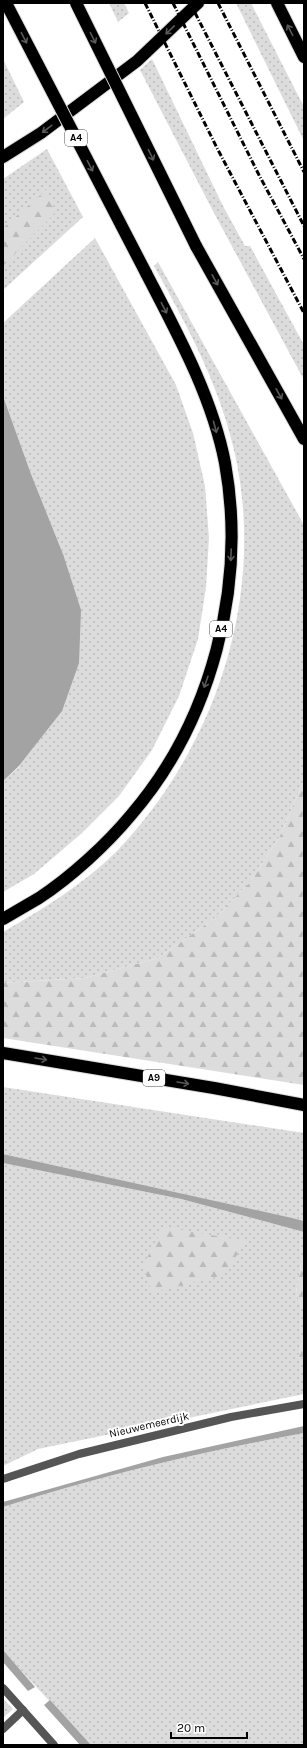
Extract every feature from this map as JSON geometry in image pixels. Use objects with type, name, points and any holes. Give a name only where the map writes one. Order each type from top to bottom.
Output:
[{"type":"highway","name":"A4","points":[[3,918],[40,897],[87,860],[131,816],[172,758],[198,704],[217,652],[227,603],[232,555],[230,506],[225,463],[214,421],[193,367],[6,3]]},
{"type":"highway","points":[[76,3],[196,246],[304,439]]},
{"type":"highway","name":"A4","points":[[3,157],[41,133],[137,61],[198,3]]},
{"type":"highway","points":[[277,3],[304,57]]},
{"type":"highway","name":"A9","points":[[3,1053],[214,1088],[304,1105]]},
{"type":"lane","name":"Nieuwemeerdijk","points":[[3,1480],[79,1454],[231,1417],[304,1404]]},
{"type":"lane","points":[[3,1688],[54,1745]]},
{"type":"lane","points":[[3,1729],[23,1710]]},
{"type":"green space","points":[[109,3],[124,3],[129,13],[118,22]]},
{"type":"green space","points":[[236,3],[251,3],[304,107],[304,141]]},
{"type":"green space","points":[[3,59],[24,102],[3,119]]},
{"type":"green space","points":[[152,59],[223,206],[245,246],[250,246],[304,345],[304,380],[214,213],[140,70]]},
{"type":"green space","points":[[47,149],[83,217],[3,290],[3,179]]},
{"type":"green space","points":[[47,189],[55,213],[3,266],[3,228]]},
{"type":"green space","points":[[95,238],[176,385],[193,433],[205,486],[209,538],[206,587],[198,639],[179,696],[152,750],[119,796],[82,833],[34,874],[3,892],[3,781],[19,767],[63,554],[31,474],[3,396],[3,323]]},
{"type":"green space","points":[[158,262],[304,525],[304,780],[280,836],[250,882],[215,918],[158,958],[85,978],[3,983],[3,932],[63,895],[91,874],[117,851],[151,810],[181,766],[205,719],[224,669],[237,617],[243,565],[243,512],[236,459],[230,433],[213,384],[179,312],[154,266]]},
{"type":"green space","points":[[304,780],[304,1085],[3,1038],[3,983],[85,978],[158,958],[215,918],[250,882],[280,836]]},
{"type":"green space","points":[[3,1087],[304,1133],[304,1221],[3,1154]]},
{"type":"green space","points":[[3,1163],[181,1199],[304,1232],[304,1250],[296,1292],[304,1312],[304,1332],[298,1358],[304,1358],[304,1394],[38,1449],[3,1466]]},
{"type":"green space","points":[[164,1227],[246,1241],[224,1275],[152,1293],[143,1265]]},
{"type":"green space","points":[[304,1250],[304,1312],[296,1292]]},
{"type":"green space","points":[[304,1332],[304,1358],[298,1358]]},
{"type":"green space","points":[[304,1433],[304,1745],[91,1745],[3,1650],[3,1507],[40,1495],[152,1465]]},
{"type":"green space","points":[[3,1699],[13,1709],[3,1718]]},
{"type":"shaded area","points":[[3,396],[31,474],[63,554],[81,610],[79,663],[62,711],[18,767],[3,781]]},
{"type":"shaded area","points":[[3,1154],[304,1221],[304,1232],[181,1199],[3,1163]]},
{"type":"shaded area","points":[[304,1426],[304,1433],[152,1465],[40,1495],[3,1507],[3,1502],[163,1457]]},
{"type":"shaded area","points":[[3,1650],[35,1687],[28,1691],[3,1662]]},
{"type":"shaded area","points":[[50,1700],[91,1745],[80,1745],[44,1705]]},
{"type":"railway","points":[[145,3],[217,148],[304,313]]},
{"type":"railway","points":[[173,3],[259,175],[304,259]]},
{"type":"railway","points":[[190,3],[304,226]]},
{"type":"railway","points":[[218,3],[304,172]]}]
